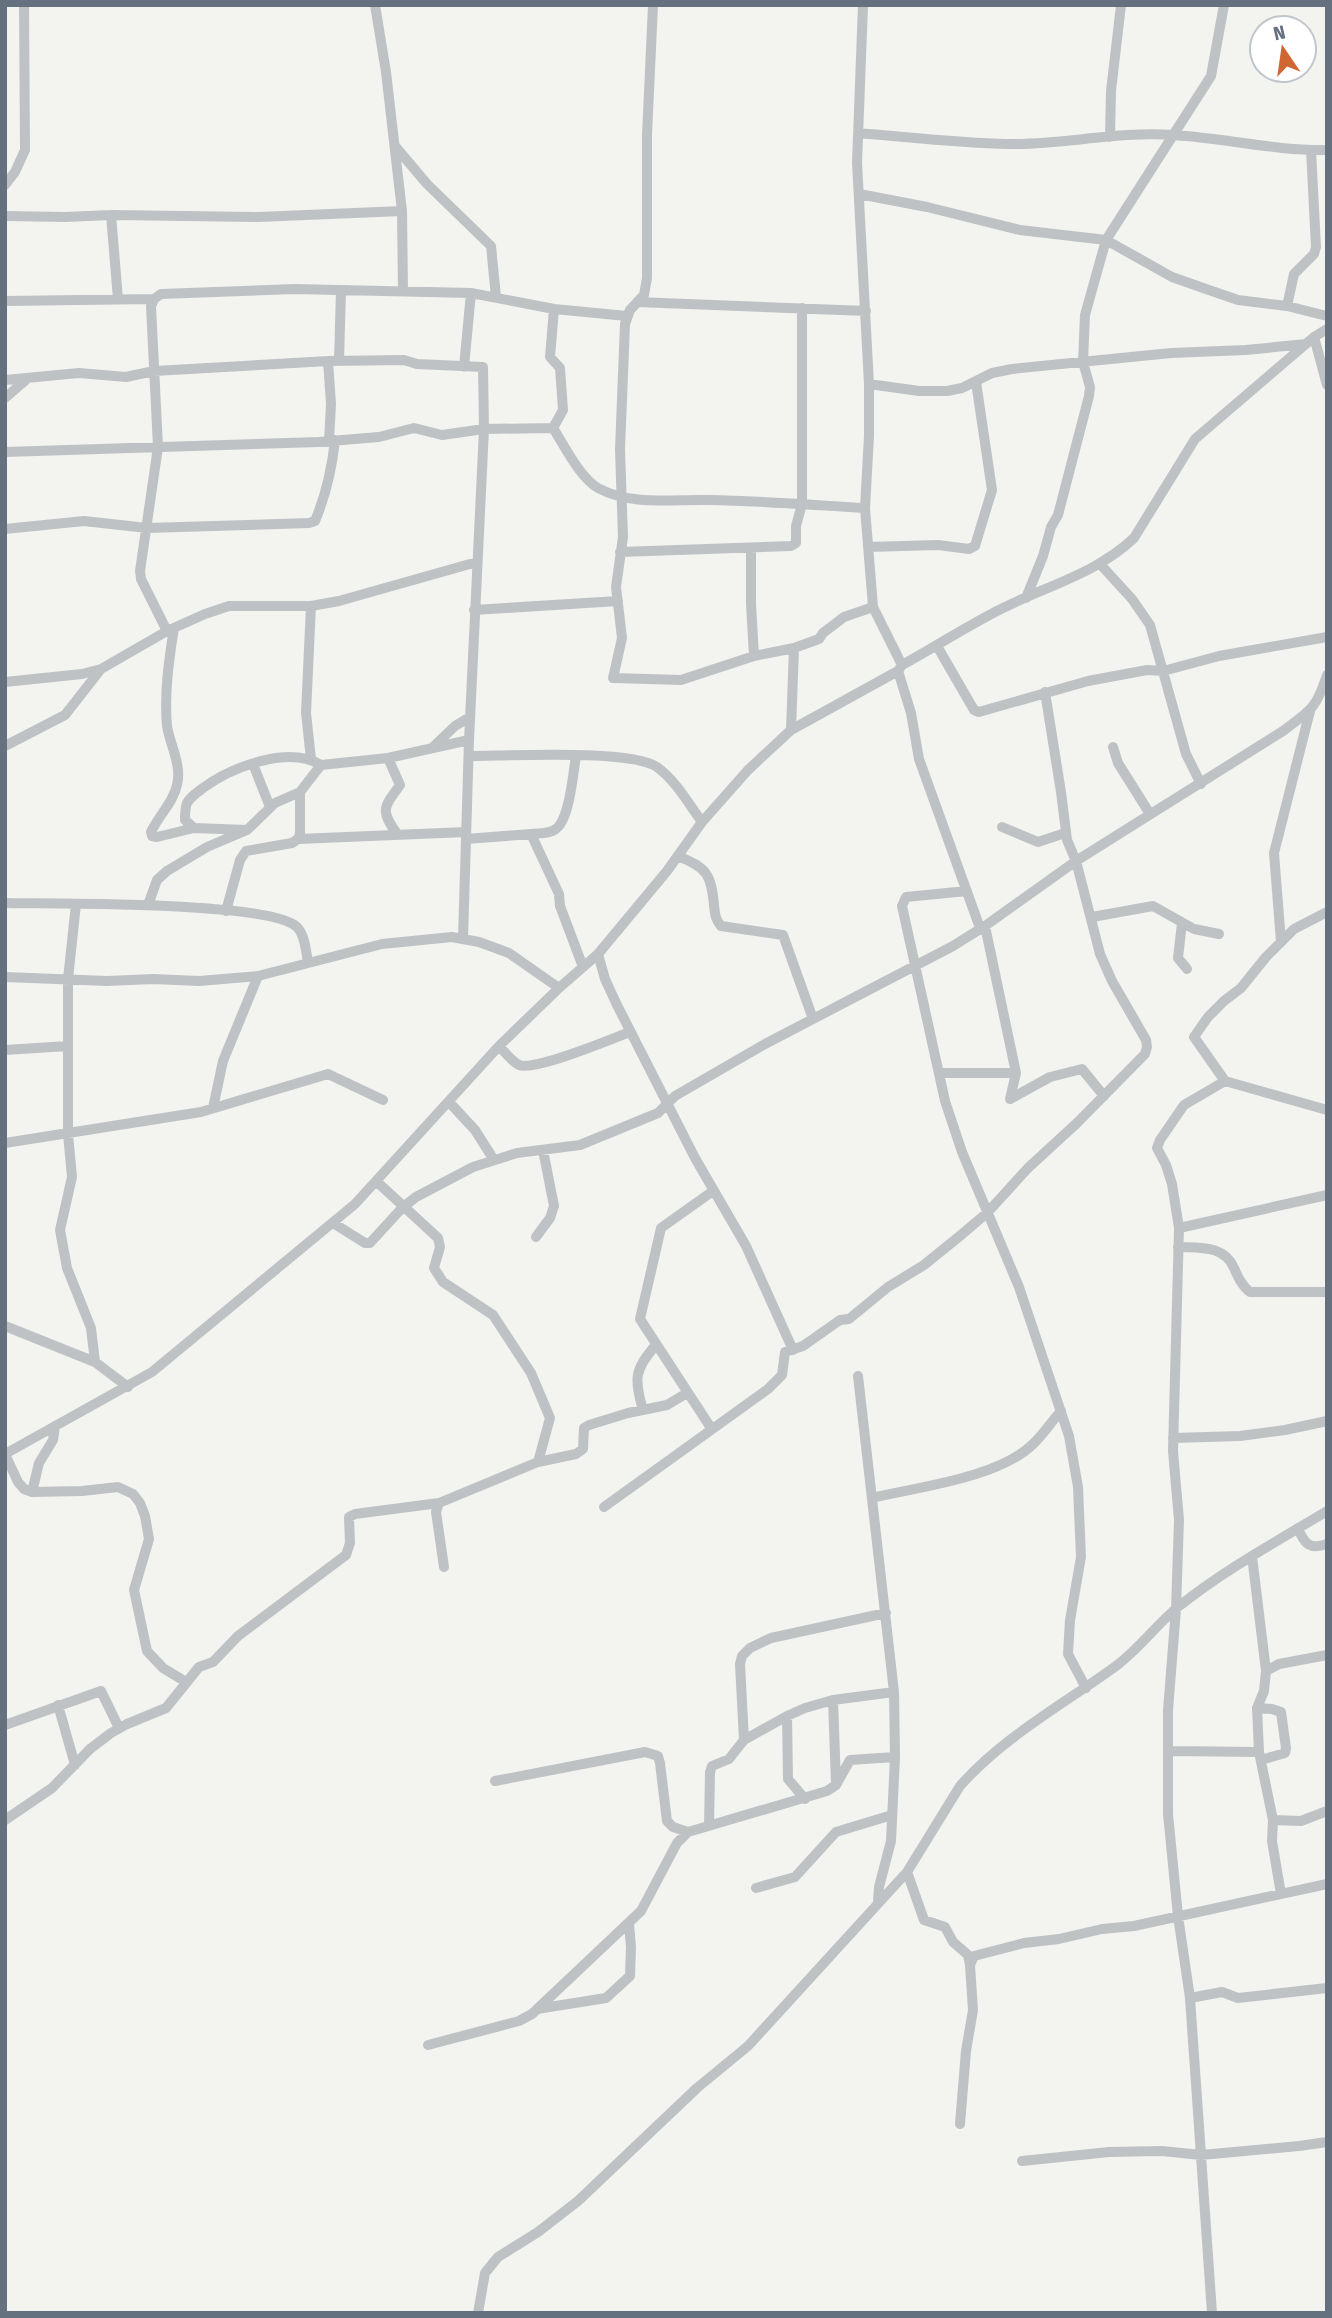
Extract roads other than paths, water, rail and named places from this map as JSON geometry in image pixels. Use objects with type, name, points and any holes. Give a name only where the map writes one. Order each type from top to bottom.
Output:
[{"type":"street","points":[[5,185],[15,172],[25,150],[24,5]]},
{"type":"street","points":[[375,5],[402,211],[403,291]]},
{"type":"street","points":[[653,5],[648,135],[647,278],[644,295],[627,316],[622,374],[623,537],[617,573],[622,638],[614,678],[681,680],[754,656],[794,648],[819,639],[844,617],[873,607]]},
{"type":"street","points":[[863,5],[858,133],[859,194],[869,384],[865,508],[873,607],[900,668],[919,759],[967,891],[983,927],[1016,1073],[1010,1099],[1050,1077],[1082,1069],[1104,1096]]},
{"type":"street","points":[[1110,137],[1111,91],[1121,5]]},
{"type":"street","points":[[1026,598],[1044,556],[1051,527],[1058,516],[1089,396],[1090,387],[1083,362],[1086,308],[1106,240],[1214,70],[1224,5]]},
{"type":"street","points":[[858,133],[1007,144],[1070,142],[1131,134],[1174,135],[1283,149],[1327,150]]},
{"type":"street","points":[[395,146],[427,184],[491,246],[496,297]]},
{"type":"street","points":[[1287,306],[1294,274],[1314,254],[1316,247],[1311,150]]},
{"type":"street","points":[[859,194],[927,207],[1020,230],[1106,240],[1172,277],[1206,289],[1238,300],[1287,306],[1327,316]]},
{"type":"street","points":[[5,216],[258,217],[402,211]]},
{"type":"street","points":[[111,215],[118,299]]},
{"type":"street","points":[[247,830],[194,828],[157,837],[150,832],[170,802],[178,774],[167,719],[170,629],[141,579],[140,564],[158,447],[151,306],[154,299],[161,294],[295,289],[471,293],[554,309],[627,316]]},
{"type":"street","points":[[5,529],[84,520],[147,528],[315,521],[329,475],[333,361],[341,290]]},
{"type":"street","points":[[464,367],[471,293]]},
{"type":"street","points":[[5,302],[154,299]]},
{"type":"street","points":[[637,302],[866,311]]},
{"type":"street","points":[[553,428],[563,410],[560,368],[550,357],[554,309]]},
{"type":"street","points":[[620,552],[751,548],[790,546],[796,543],[796,526],[802,504],[802,309]]},
{"type":"street","points":[[187,1682],[163,1668],[147,1651],[134,1590],[149,1539],[145,1516],[133,1494],[118,1487],[32,1492],[21,1487],[5,1454],[128,1387],[176,1354],[261,1280],[355,1204],[499,1046],[598,954],[678,856],[702,822],[748,770],[791,730],[849,700],[1002,608],[1100,564],[1134,538],[1195,439],[1327,329]]},
{"type":"street","points":[[869,384],[919,391],[947,391],[962,388],[992,373],[1012,369],[1171,353],[1246,350],[1310,341]]},
{"type":"street","points":[[1310,341],[1327,385]]},
{"type":"street","points":[[5,380],[79,373],[126,377],[154,371],[333,361],[404,360],[416,364],[483,366],[484,429],[474,610],[463,938]]},
{"type":"street","points":[[5,398],[29,378]]},
{"type":"street","points":[[868,547],[938,545],[968,549],[975,546],[992,490],[976,382]]},
{"type":"street","points":[[5,452],[332,440],[379,437],[415,428],[442,435],[484,429],[553,428]]},
{"type":"street","points":[[553,428],[587,479],[596,487],[621,498],[865,508]]},
{"type":"street","points":[[751,548],[754,656]]},
{"type":"street","points":[[5,682],[82,674],[101,669],[170,629],[235,605],[311,606],[382,591],[477,562]]},
{"type":"street","points":[[1100,564],[1132,599],[1150,625],[1186,754],[1201,783]]},
{"type":"street","points":[[474,610],[618,601]]},
{"type":"street","points":[[298,839],[300,792],[316,762],[306,713],[311,606]]},
{"type":"street","points":[[937,646],[974,710],[979,712],[1045,692],[1147,670],[1163,670],[1219,656],[1327,637]]},
{"type":"street","points":[[791,730],[794,648]]},
{"type":"street","points":[[5,746],[65,715],[101,669]]},
{"type":"street","points":[[332,1223],[367,1244],[415,1197],[473,1167],[517,1153],[589,1143],[658,1113],[671,1099],[686,1089],[983,927],[1076,861],[1283,731],[1310,711],[1318,700],[1327,675]]},
{"type":"street","points":[[604,1507],[768,1389],[782,1375],[784,1353],[823,1333],[840,1320],[849,1319],[900,1278],[924,1265],[987,1213],[1028,1168],[1140,1061],[1147,1046],[1146,1040],[1112,981],[1100,954],[1076,861],[1065,833],[1062,792],[1045,692]]},
{"type":"street","points":[[1281,942],[1274,853],[1310,711]]},
{"type":"street","points":[[433,747],[455,726],[470,717]]},
{"type":"street","points":[[194,828],[187,824],[185,811],[187,803],[195,794],[222,775],[253,764],[275,758],[299,757],[316,762],[388,758],[469,740]]},
{"type":"street","points":[[1113,747],[1118,763],[1150,814]]},
{"type":"street","points":[[226,911],[240,860],[246,851],[292,843],[298,839],[531,834],[556,830],[566,810],[576,756]]},
{"type":"street","points":[[469,757],[634,758],[656,766],[679,790],[702,822]]},
{"type":"street","points":[[388,758],[400,785],[386,804],[385,817],[398,835]]},
{"type":"street","points":[[253,764],[270,807]]},
{"type":"street","points":[[148,905],[157,880],[167,871],[208,847],[247,830],[275,803],[300,792]]},
{"type":"street","points":[[1002,827],[1038,842],[1065,833]]},
{"type":"street","points":[[531,834],[559,894],[560,906],[583,967]]},
{"type":"street","points":[[678,856],[698,864],[710,878],[716,920],[721,926],[783,935],[814,1019]]},
{"type":"street","points":[[967,891],[906,897],[902,906],[945,1101],[961,1152],[1019,1287],[1069,1436],[1081,1517],[1081,1557],[1070,1620],[1068,1654],[1086,1688]]},
{"type":"street","points":[[5,903],[148,905],[276,917],[298,927],[308,962]]},
{"type":"street","points":[[76,904],[68,979],[68,1134],[71,1183],[60,1230],[67,1268],[91,1328],[95,1362]]},
{"type":"street","points":[[1092,917],[1153,906],[1203,932],[1219,934]]},
{"type":"street","points":[[1327,912],[1294,929],[1266,957],[1241,988],[1208,1017],[1194,1037],[1225,1082],[1327,1110]]},
{"type":"street","points":[[1182,923],[1178,958],[1187,969]]},
{"type":"street","points":[[5,977],[200,981],[258,976],[382,944],[452,937],[509,953],[559,988]]},
{"type":"street","points":[[598,954],[605,979],[631,1032],[713,1191],[746,1246],[793,1350]]},
{"type":"street","points":[[213,1108],[223,1061],[258,976]]},
{"type":"street","points":[[499,1046],[512,1060],[526,1066],[546,1062],[631,1032]]},
{"type":"street","points":[[5,1050],[68,1046]]},
{"type":"street","points":[[939,1073],[1016,1073]]},
{"type":"street","points":[[5,1143],[179,1116],[328,1074],[383,1100]]},
{"type":"street","points":[[1212,2313],[1190,1998],[1178,1916],[1168,1814],[1168,1710],[1176,1609],[1178,1520],[1173,1458],[1179,1228],[1172,1184],[1157,1149],[1160,1140],[1184,1105],[1225,1082]]},
{"type":"street","points":[[449,1102],[475,1129],[494,1160]]},
{"type":"street","points":[[536,1237],[550,1218],[554,1206],[543,1150]]},
{"type":"street","points":[[376,1181],[402,1208],[438,1238],[440,1247],[435,1268],[443,1282],[494,1315],[531,1373],[550,1418],[538,1462]]},
{"type":"street","points":[[711,1428],[640,1319],[657,1236],[665,1223],[713,1191]]},
{"type":"street","points":[[1179,1228],[1327,1195]]},
{"type":"street","points":[[1178,1247],[1215,1250],[1225,1254],[1250,1292],[1327,1292]]},
{"type":"street","points":[[5,1326],[95,1362],[128,1387]]},
{"type":"street","points":[[643,1410],[636,1381],[642,1360],[656,1345]]},
{"type":"street","points":[[858,1376],[894,1692],[895,1758],[891,1841],[878,1902]]},
{"type":"street","points":[[5,1820],[52,1788],[95,1745],[119,1728],[166,1708],[199,1667],[213,1662],[238,1636],[346,1555],[350,1543],[349,1517],[439,1503],[538,1462],[580,1452],[583,1449],[584,1428],[589,1425],[667,1405],[687,1393]]},
{"type":"street","points":[[872,1498],[969,1476],[1007,1461],[1032,1444],[1060,1411]]},
{"type":"street","points":[[1174,1438],[1240,1436],[1327,1421]]},
{"type":"street","points":[[32,1492],[39,1463],[51,1444],[55,1426]]},
{"type":"street","points":[[439,1503],[436,1512],[444,1567]]},
{"type":"street","points":[[478,2313],[485,2273],[498,2257],[578,2202],[697,2088],[748,2046],[907,1872],[961,1786],[996,1751],[1135,1652],[1176,1609],[1252,1556],[1327,1511]]},
{"type":"street","points":[[1298,1528],[1306,1544],[1311,1547],[1327,1544]]},
{"type":"street","points":[[1252,1556],[1266,1671],[1264,1691],[1258,1708],[1260,1756],[1273,1820],[1272,1841],[1281,1894]]},
{"type":"street","points":[[744,1740],[740,1664],[742,1656],[750,1648],[771,1638],[886,1613]]},
{"type":"street","points":[[1266,1671],[1279,1664],[1327,1655]]},
{"type":"street","points":[[5,1725],[101,1691],[119,1728]]},
{"type":"street","points":[[709,1826],[712,1766],[729,1759],[744,1740],[787,1716],[833,1700],[894,1692]]},
{"type":"street","points":[[833,1700],[836,1785]]},
{"type":"street","points":[[58,1705],[75,1765]]},
{"type":"street","points":[[1168,1751],[1260,1756],[1285,1753],[1281,1712],[1258,1708]]},
{"type":"street","points":[[787,1716],[788,1779],[806,1799]]},
{"type":"street","points":[[495,1781],[645,1752],[652,1753],[660,1763],[667,1821],[673,1827],[688,1832]]},
{"type":"street","points":[[428,2045],[519,2021],[537,2009],[629,1924],[651,1896],[677,1843],[688,1832],[828,1791],[836,1785],[850,1760],[895,1758]]},
{"type":"street","points":[[1273,1820],[1301,1821],[1327,1811]]},
{"type":"street","points":[[756,1888],[795,1877],[836,1832],[892,1815]]},
{"type":"street","points":[[907,1872],[924,1920],[945,1927],[954,1942],[968,1955],[974,2010],[966,2051],[960,2124]]},
{"type":"street","points":[[881,1880],[898,1881]]},
{"type":"street","points":[[970,1965],[974,1956],[1024,1943],[1134,1926],[1327,1884]]},
{"type":"street","points":[[537,2009],[608,1997],[630,1976],[629,1924]]},
{"type":"street","points":[[1190,1998],[1222,1992],[1238,1998],[1327,1988]]},
{"type":"street","points":[[1022,2161],[1109,2152],[1162,2151],[1201,2155],[1327,2142]]}]
